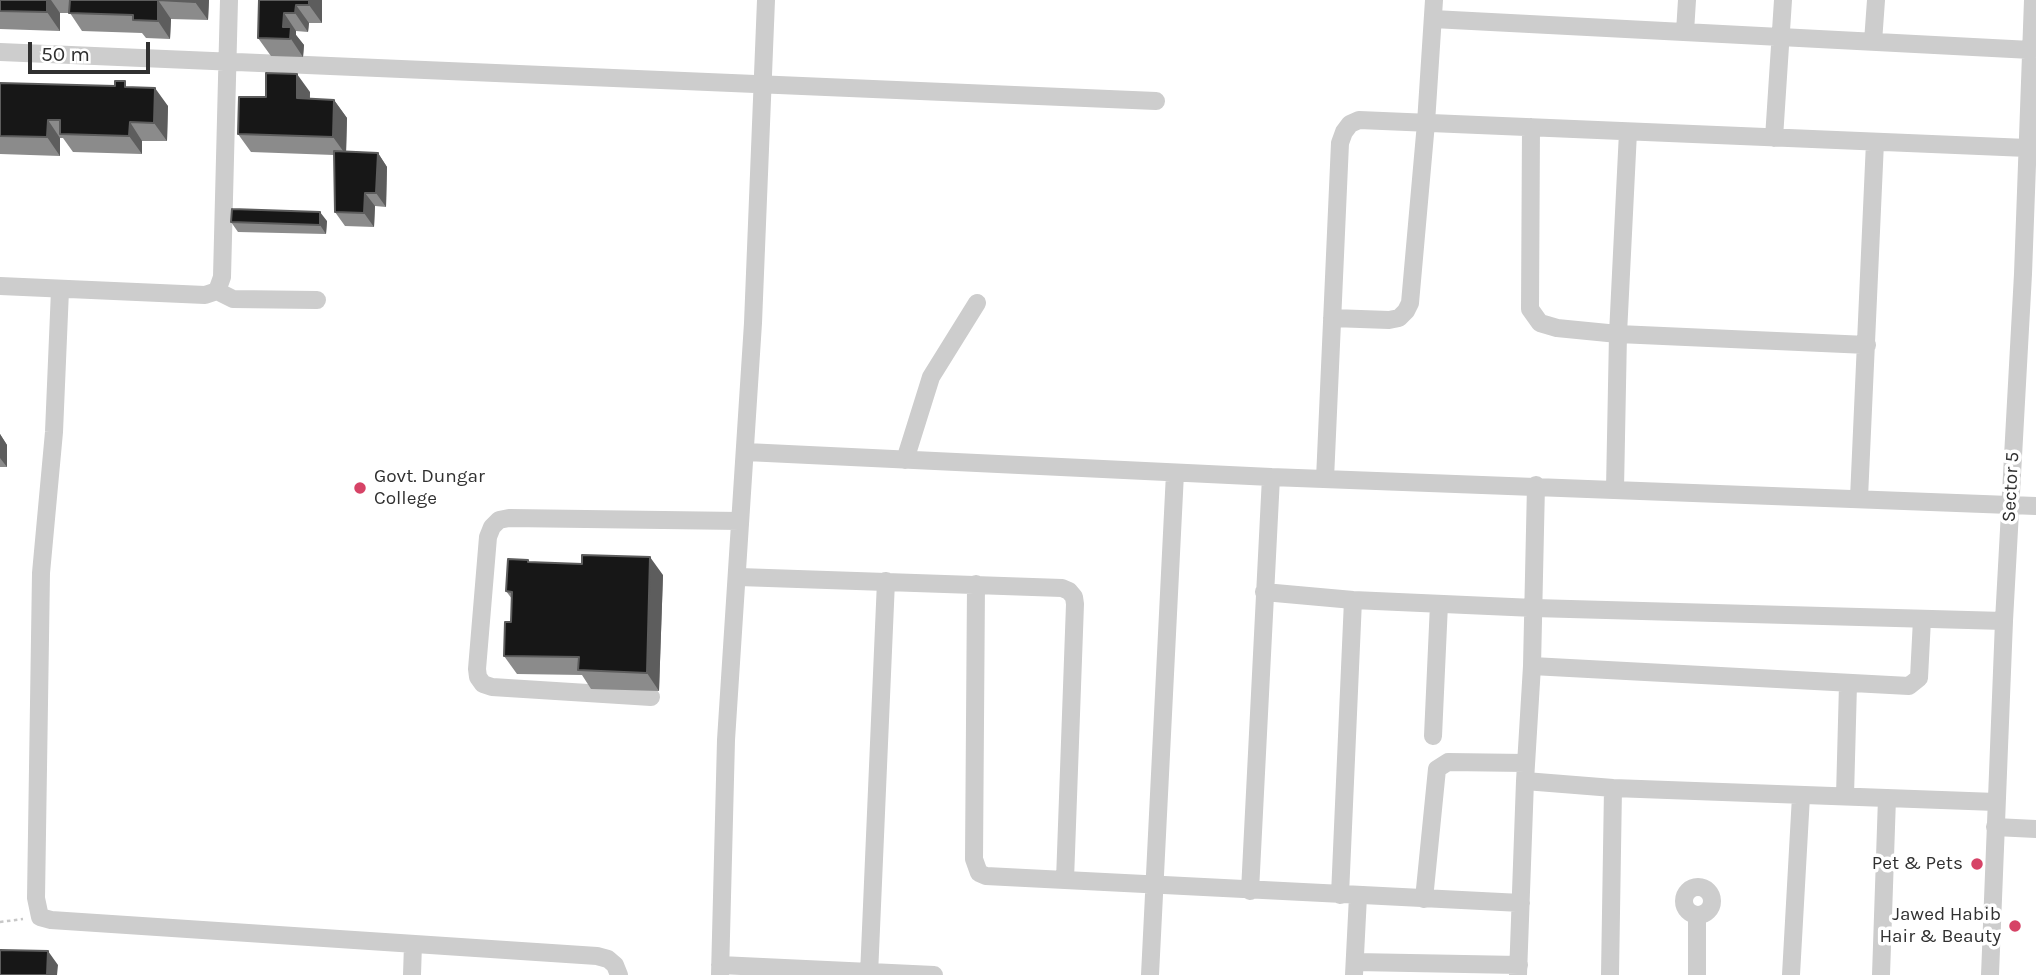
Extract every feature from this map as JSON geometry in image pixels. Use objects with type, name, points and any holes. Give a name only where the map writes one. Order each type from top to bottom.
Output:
[{"type":"street","points":[[217,291],[222,277],[229,0]]},
{"type":"street","points":[[766,0],[746,452],[726,740],[720,970],[934,975]]},
{"type":"street","points":[[1332,318],[1389,320],[1399,318],[1410,303],[1434,0]]},
{"type":"street","points":[[1685,32],[1687,0]]},
{"type":"street","points":[[1774,138],[1783,0]]},
{"type":"street","points":[[1873,42],[1876,0]]},
{"type":"street","name":"Sector 5","points":[[1990,975],[2010,503],[2029,274],[2027,148],[2033,0]]},
{"type":"street","points":[[1433,19],[2031,50]]},
{"type":"street","points":[[0,52],[1156,101]]},
{"type":"street","points":[[1325,479],[1340,143],[1343,132],[1350,124],[1359,120],[2027,148]]},
{"type":"street","points":[[1531,127],[1530,309],[1540,323],[1557,328],[1618,334],[1867,345]]},
{"type":"street","points":[[1615,489],[1618,334],[1628,132]]},
{"type":"street","points":[[1859,498],[1875,142]]},
{"type":"street","points":[[0,286],[205,295],[217,291],[233,299],[317,300]]},
{"type":"street","points":[[61,290],[54,432],[41,573],[36,898],[40,917],[51,920],[597,956],[608,958],[619,975]]},
{"type":"street","points":[[905,460],[931,377],[977,303]]},
{"type":"street","points":[[746,452],[1175,473],[2036,506]]},
{"type":"street","points":[[1150,975],[1175,473]]},
{"type":"street","points":[[1250,891],[1271,477]]},
{"type":"street","points":[[1353,600],[1349,896],[1354,969],[1518,970],[1525,772],[1532,666],[1536,485]]},
{"type":"street","points":[[651,697],[492,687],[483,684],[477,669],[488,537],[492,527],[499,520],[509,518],[740,521]]},
{"type":"street","points":[[738,577],[1062,587],[1069,591],[1074,597],[1065,880]]},
{"type":"street","points":[[869,974],[886,581]]},
{"type":"street","points":[[976,584],[974,859],[979,873],[986,876],[1250,891],[1521,903]]},
{"type":"street","points":[[1264,592],[1353,600],[1534,608],[2004,621]]},
{"type":"street","points":[[1433,736],[1439,604]]},
{"type":"street","points":[[1532,666],[1901,686],[1915,683],[1919,678],[1923,618]]},
{"type":"street","points":[[1845,796],[1847,684]]},
{"type":"street","points":[[1424,899],[1437,769],[1448,762],[1614,788],[1996,802]]},
{"type":"street","points":[[1610,975],[1614,788]]},
{"type":"street","points":[[1791,975],[1801,796]]},
{"type":"street","points":[[1881,975],[1887,798]]},
{"type":"street","points":[[1995,827],[2036,829]]},
{"type":"street","points":[[1697,915],[1697,975]]},
{"type":"street","points":[[412,975],[413,944]]},
{"type":"path","points":[[0,922],[40,917]]},
{"type":"building","points":[[0,0],[47,0],[47,12],[0,11]]},
{"type":"building","points":[[70,0],[158,0],[158,21],[133,20],[133,15],[69,13]]},
{"type":"building","points":[[158,0],[195,0],[195,2]]},
{"type":"building","points":[[259,0],[309,0],[309,5],[296,5],[295,13],[284,13],[283,27],[291,27],[290,39],[258,38]]},
{"type":"building","points":[[266,73],[297,74],[297,98],[334,100],[333,137],[238,134],[239,97],[266,97]]},
{"type":"building","points":[[115,81],[125,81],[125,87],[155,88],[154,123],[130,122],[129,136],[60,134],[60,120],[48,120],[47,137],[0,136],[0,83],[115,86]]},
{"type":"building","points":[[334,151],[378,153],[376,193],[365,193],[364,213],[335,212]]},
{"type":"building","points":[[232,209],[320,212],[320,225],[231,222]]},
{"type":"building","points":[[582,555],[650,557],[647,673],[578,670],[579,657],[504,656],[505,622],[511,622],[512,592],[506,591],[508,559],[582,564]]},
{"type":"building","points":[[0,950],[48,951],[47,975],[0,975]]},
{"type":"place","name":"Govt. Dungar College","points":[[360,488]]},
{"type":"place","name":"Pet & Pets","points":[[1977,864]]},
{"type":"place","name":"Jawed Habib Hair & Beauty","points":[[2015,926]]}]
